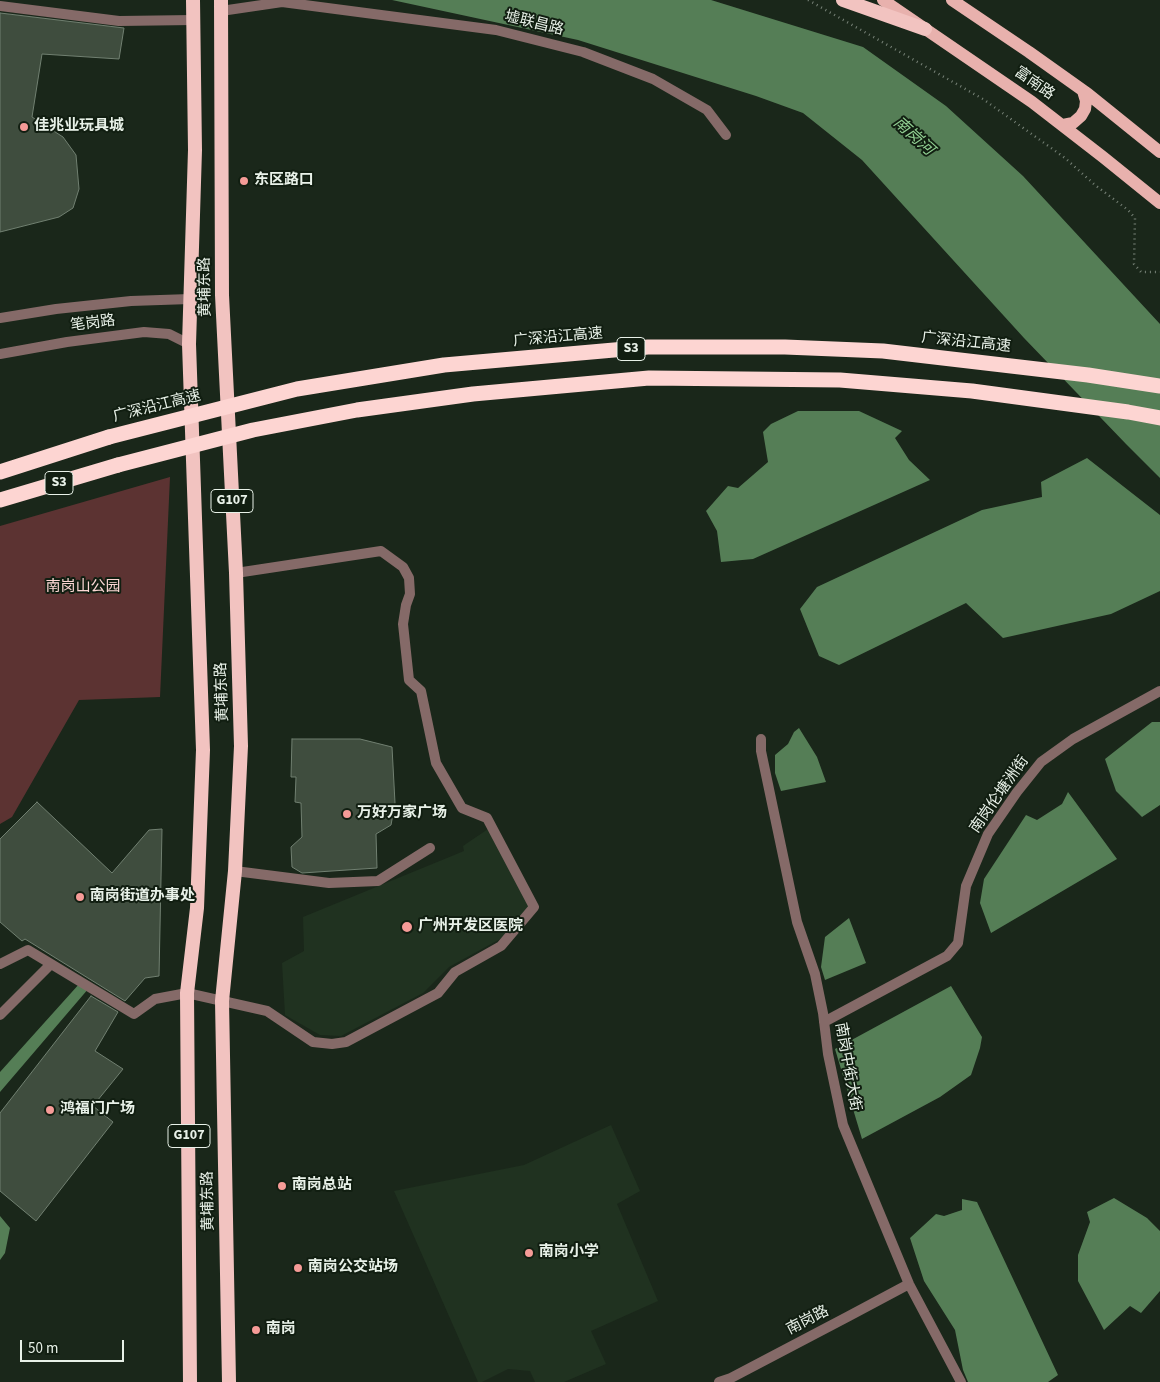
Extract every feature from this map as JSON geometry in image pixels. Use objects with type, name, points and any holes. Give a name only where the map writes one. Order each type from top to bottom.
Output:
[{"type":"highway","name":"黄埔东路","points":[[190,1382],[187,993],[197,908],[202,750],[188,344],[195,150],[193,0]]},
{"type":"highway","points":[[842,0],[924,29]]},
{"type":"highway","name":"黄埔东路","points":[[221,5],[222,295],[236,573],[241,746],[235,871],[222,1002],[229,1382]]},
{"type":"highway","name":"广深沿江高速","points":[[0,472],[109,437],[297,389],[444,365],[648,348],[785,347],[883,351],[1078,373],[1160,386]]},
{"type":"highway","name":"S3","points":[[0,500],[118,465],[253,430],[356,410],[473,394],[649,378],[840,380],[972,391],[1160,418]]},
{"type":"main road","name":"富南路","points":[[883,0],[1032,102],[1160,203]]},
{"type":"main road","name":"富南路","points":[[952,0],[1083,91],[1160,152]]},
{"type":"main road","points":[[1063,125],[1073,123],[1081,116],[1085,109],[1086,101],[1083,91]]},
{"type":"street","name":"墟联昌路","points":[[221,5],[282,2],[496,30],[583,52],[653,79],[707,110],[726,135]]},
{"type":"street","points":[[0,6],[119,21],[192,20]]},
{"type":"street","name":"笔岗路","points":[[0,318],[56,309],[131,301],[190,299]]},
{"type":"street","name":"笔岗路","points":[[0,354],[67,342],[144,332],[170,334],[188,344]]},
{"type":"street","points":[[0,964],[28,950],[134,1014],[155,1000],[187,993],[267,1011],[313,1042],[332,1044],[346,1042],[438,993],[455,972],[501,946],[534,907],[487,818],[462,808],[436,763],[421,691],[409,680],[403,624],[410,594],[409,578],[402,568],[381,551],[236,573]]},
{"type":"street","name":"南岗伦塘洲街","points":[[824,1022],[947,956],[958,943],[966,886],[969,878],[988,834],[1017,792],[1042,762],[1073,739],[1160,690]]},
{"type":"street","name":"南岗中街大街","points":[[761,739],[761,751],[797,922],[816,974],[828,1054],[843,1125],[909,1284],[961,1382]]},
{"type":"street","points":[[235,871],[329,883],[378,881],[430,848]]},
{"type":"street","points":[[0,1015],[51,964]]},
{"type":"street","name":"南岗路","points":[[718,1382],[731,1378],[909,1284]]},
{"type":"path","points":[[808,0],[983,99],[1065,158],[1128,210],[1135,218],[1134,264],[1141,272],[1160,272]]},
{"type":"shaded area","name":"广州开发区医院","points":[[488,829],[530,907],[502,938],[449,967],[423,993],[341,1036],[320,1035],[285,1015],[282,963],[304,951],[303,917],[464,851],[463,846]]},
{"type":"shaded area","name":"南岗小学","points":[[611,1125],[640,1191],[617,1204],[658,1301],[591,1331],[606,1364],[564,1382],[535,1382],[530,1371],[508,1369],[482,1382],[478,1382],[394,1191],[524,1165]]},
{"type":"green space","name":"南岗山公园","points":[[170,477],[160,697],[79,700],[12,817],[0,824],[0,526]]},
{"type":"water","name":"南岗河","points":[[392,0],[711,0],[863,47],[946,106],[1023,176],[1160,324],[1160,478],[1024,338],[862,160],[803,113],[756,96],[578,40]]},
{"type":"water","points":[[798,411],[859,411],[902,431],[895,438],[909,460],[930,480],[753,559],[721,562],[717,531],[706,511],[728,486],[738,488],[768,462],[763,432],[771,424]]},
{"type":"water","points":[[1087,458],[1160,515],[1160,591],[1111,614],[1003,638],[966,603],[839,665],[819,656],[800,609],[817,587],[982,510],[1042,497],[1041,482]]},
{"type":"water","points":[[1152,722],[1160,722],[1160,805],[1142,817],[1116,791],[1105,759]]},
{"type":"water","points":[[799,728],[817,757],[826,782],[781,791],[775,773],[775,755],[788,744],[794,732]]},
{"type":"water","points":[[1068,792],[1117,859],[991,933],[980,903],[984,879],[1026,815],[1037,820],[1062,804]]},
{"type":"water","points":[[849,918],[866,963],[825,980],[821,967],[825,937]]},
{"type":"water","points":[[80,983],[89,988],[0,1092],[0,1072]]},
{"type":"water","points":[[951,986],[982,1037],[971,1075],[940,1097],[862,1139],[835,1049]]},
{"type":"water","points":[[1114,1198],[1147,1218],[1160,1231],[1160,1291],[1141,1313],[1130,1306],[1104,1330],[1078,1281],[1078,1255],[1090,1222],[1087,1212]]},
{"type":"water","points":[[962,1199],[977,1202],[1058,1375],[1048,1382],[968,1382],[963,1370],[955,1330],[924,1281],[910,1238],[936,1214],[944,1216],[962,1210]]},
{"type":"water","points":[[0,1216],[10,1228],[5,1253],[0,1260]]},
{"type":"building","name":"佳兆业玩具城","points":[[0,13],[124,28],[119,59],[42,54],[32,117],[63,137],[76,155],[79,189],[73,208],[59,217],[0,232]]},
{"type":"building","name":"万好万家广场","points":[[292,739],[360,739],[392,747],[395,803],[391,825],[376,834],[377,868],[302,873],[292,867],[291,847],[302,837],[301,803],[295,802],[296,777],[291,777]]},
{"type":"building","name":"南岗街道办事处","points":[[37,802],[112,873],[149,830],[162,829],[159,976],[145,978],[125,1001],[25,939],[22,941],[0,922],[0,839]]},
{"type":"building","name":"鸿福门广场","points":[[91,996],[118,1012],[95,1051],[123,1069],[93,1106],[113,1122],[36,1221],[0,1191],[0,1113]]},
{"type":"place","name":"佳兆业玩具城","points":[[24,127]]},
{"type":"place","name":"东区路口","points":[[244,181]]},
{"type":"place","name":"万好万家广场","points":[[347,814]]},
{"type":"place","name":"南岗街道办事处","points":[[80,897]]},
{"type":"place","name":"广州开发区医院","points":[[407,927]]},
{"type":"place","name":"鸿福门广场","points":[[50,1110]]},
{"type":"place","name":"南岗总站","points":[[282,1186]]},
{"type":"place","name":"南岗小学","points":[[529,1253]]},
{"type":"place","name":"南岗公交站场","points":[[298,1268]]},
{"type":"place","name":"南岗","points":[[256,1330]]}]
